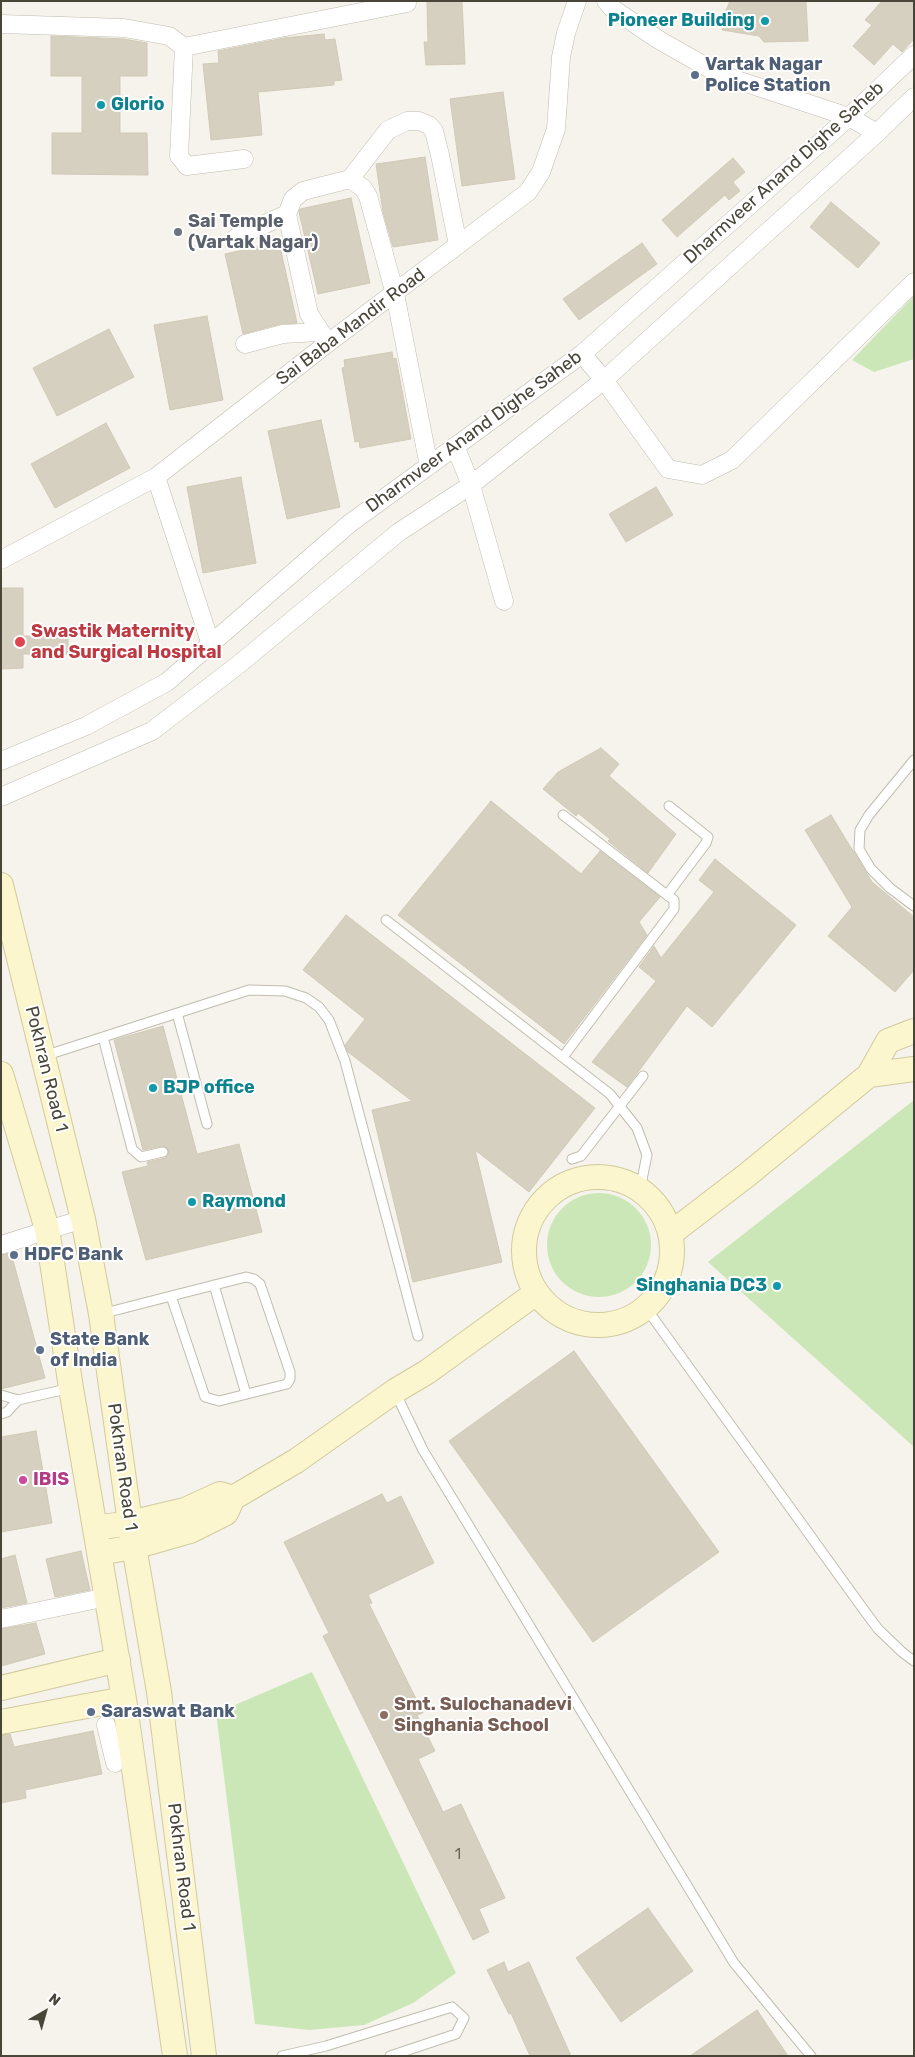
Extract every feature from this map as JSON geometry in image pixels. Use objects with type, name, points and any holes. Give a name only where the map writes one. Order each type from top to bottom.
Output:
[{"type":"main road","name":"Pokhran Road 1","points":[[1,885],[20,955],[37,1034],[83,1218],[101,1314],[130,1523],[160,1692],[204,2056]]},
{"type":"main road","points":[[670,1234],[747,1175],[870,1075],[888,1041],[914,1031]]},
{"type":"main road","points":[[870,1075],[914,1069]]},
{"type":"main road","name":"Pokhran Road 1","points":[[3,1086],[46,1229],[124,1699],[118,1762],[148,1865],[175,2056]]},
{"type":"main road","points":[[587,1177],[614,1178],[640,1189],[667,1220],[672,1261],[669,1275],[662,1288],[646,1308],[622,1322],[588,1324],[568,1319],[556,1312],[536,1293],[525,1268],[524,1240],[532,1214],[545,1198],[561,1186],[587,1177]]},
{"type":"main road","points":[[99,1553],[134,1547],[197,1527],[226,1513],[232,1498],[296,1461],[427,1372],[536,1293]]},
{"type":"main road","points":[[95,1528],[130,1523],[185,1510],[220,1494],[232,1498]]},
{"type":"main road","points":[[1,1688],[118,1660]]},
{"type":"main road","points":[[1,1722],[124,1699]]},
{"type":"main road","points":[[148,1865],[180,1862]]},
{"type":"street","name":"Sai Baba Mandir Road","points":[[1,560],[156,477],[324,337],[394,294],[528,192],[541,172],[556,129],[561,57],[566,34],[577,1]]},
{"type":"street","points":[[606,1],[658,40],[719,74],[849,117],[877,133]]},
{"type":"street","points":[[1,24],[124,28],[169,36],[184,47],[407,2]]},
{"type":"street","points":[[184,47],[178,156],[187,166],[244,158]]},
{"type":"street","name":"Dharmveer Anand Dighe Saheb","points":[[1,761],[86,726],[167,682],[349,524],[582,354],[849,117],[914,56]]},
{"type":"street","name":"Dharmveer Anand Dighe Saheb","points":[[1,797],[152,732],[238,665],[399,532],[471,485],[604,380],[877,133],[914,97]]},
{"type":"street","points":[[324,337],[309,314],[287,214],[293,200],[303,191],[350,179],[388,130],[407,121],[419,121],[429,125],[434,132],[458,245]]},
{"type":"street","points":[[350,179],[363,188],[368,196],[394,294],[429,466]]},
{"type":"street","points":[[238,237],[287,214]]},
{"type":"street","points":[[582,354],[604,380],[668,469],[702,475],[732,460],[914,282]]},
{"type":"street","points":[[245,344],[283,334],[324,337]]},
{"type":"street","points":[[455,446],[471,485],[504,601]]},
{"type":"street","points":[[156,477],[210,645]]},
{"type":"street","points":[[1,1245],[83,1218]]},
{"type":"street","points":[[1,1619],[107,1597]]},
{"type":"street","points":[[106,1725],[118,1762]]},
{"type":"lane","points":[[914,760],[860,830],[859,849],[871,869],[890,888],[914,906]]},
{"type":"lane","points":[[667,895],[706,843],[708,836],[669,806]]},
{"type":"lane","points":[[562,1057],[674,909],[674,900],[563,815]]},
{"type":"lane","points":[[386,920],[610,1094],[637,1128],[647,1155],[640,1189]]},
{"type":"lane","points":[[43,1057],[249,990],[285,991],[306,998],[319,1007],[329,1020],[345,1061],[418,1336]]},
{"type":"lane","points":[[177,1013],[207,1124]]},
{"type":"lane","points":[[103,1037],[132,1149],[140,1157],[163,1152]]},
{"type":"lane","points":[[572,1159],[581,1156],[643,1076]]},
{"type":"lane","points":[[101,1314],[171,1296],[214,1285],[246,1277],[254,1279],[260,1284],[290,1372],[290,1379],[287,1384],[219,1401],[205,1397],[171,1296]]},
{"type":"lane","points":[[214,1285],[246,1394]]},
{"type":"lane","points":[[646,1308],[878,1629],[914,1661]]},
{"type":"lane","points":[[1,1395],[18,1400],[71,1388]]},
{"type":"lane","points":[[395,1392],[423,1450],[734,1963],[811,2056]]},
{"type":"lane","points":[[1,1414],[7,1412],[18,1400]]},
{"type":"lane","points":[[282,2056],[326,2046],[452,2006],[464,2018],[456,2034],[390,2056]]},
{"type":"green space","points":[[914,296],[914,359],[874,372],[852,360]]},
{"type":"green space","points":[[914,1100],[914,1447],[708,1262]]},
{"type":"green space","points":[[599,1193],[619,1197],[636,1208],[647,1225],[651,1245],[647,1265],[636,1282],[619,1293],[599,1297],[579,1293],[562,1282],[551,1265],[547,1245],[551,1225],[562,1208],[579,1197]]},
{"type":"green space","points":[[312,1672],[456,1973],[413,2003],[364,2025],[309,2030],[255,2024],[216,1713]]},
{"type":"building","points":[[427,1],[462,1],[465,64],[426,65],[424,42],[428,42]]},
{"type":"building","name":"Pioneer Building","points":[[730,1],[806,1],[808,41],[764,42],[759,36],[722,30],[725,13]]},
{"type":"building","points":[[882,1],[914,1],[914,39],[902,52],[893,44],[874,65],[853,46],[872,25],[865,20]]},
{"type":"building","points":[[324,34],[325,40],[335,39],[342,80],[334,81],[334,85],[258,92],[262,135],[211,140],[203,64],[219,63],[218,51],[284,38]]},
{"type":"building","name":"Glorio","points":[[51,36],[123,39],[147,43],[147,76],[120,76],[120,133],[147,133],[148,175],[52,174],[52,133],[82,133],[82,76],[51,76]]},
{"type":"building","points":[[503,92],[515,179],[462,186],[450,99]]},
{"type":"building","points":[[425,157],[438,240],[393,247],[383,212],[376,164]]},
{"type":"building","points":[[733,158],[745,172],[733,182],[740,191],[729,200],[725,195],[677,237],[662,220]]},
{"type":"building","points":[[351,198],[370,283],[318,294],[299,212],[300,209]]},
{"type":"building","points":[[831,202],[880,243],[858,268],[810,227]]},
{"type":"building","points":[[279,242],[297,323],[280,324],[243,334],[225,254]]},
{"type":"building","points":[[642,243],[657,264],[579,320],[563,299]]},
{"type":"building","points":[[207,316],[223,400],[170,410],[154,325]]},
{"type":"building","points":[[109,329],[134,377],[57,416],[33,368]]},
{"type":"building","points":[[392,352],[393,359],[396,358],[411,439],[360,448],[359,441],[355,442],[342,368],[345,367],[344,360]]},
{"type":"building","points":[[321,420],[340,507],[287,519],[268,431]]},
{"type":"building","points":[[106,423],[130,468],[55,508],[31,464]]},
{"type":"building","points":[[241,477],[256,563],[203,573],[187,487]]},
{"type":"building","points":[[656,487],[673,515],[626,542],[609,514]]},
{"type":"building","points":[[1,588],[23,588],[23,636],[68,636],[68,654],[23,654],[23,668],[1,669]]},
{"type":"building","points":[[601,748],[619,764],[609,776],[676,834],[648,873],[608,841],[610,839],[578,813],[576,816],[543,789],[558,772]]},
{"type":"building","points":[[491,801],[581,874],[600,851],[660,897],[639,922],[647,935],[564,1044],[398,915]]},
{"type":"building","points":[[831,815],[872,882],[914,917],[914,970],[895,992],[828,936],[852,907],[805,830]]},
{"type":"building","points":[[715,859],[796,925],[712,1027],[687,1006],[627,1087],[592,1062],[656,981],[639,967],[654,946],[661,958],[714,892],[699,880]]},
{"type":"building","points":[[346,915],[595,1108],[529,1192],[475,1150],[502,1262],[413,1282],[372,1110],[412,1101],[348,1052],[345,1045],[365,1019],[303,970]]},
{"type":"building","name":"Raymond","points":[[163,1026],[197,1154],[239,1144],[262,1232],[146,1260],[122,1172],[148,1166],[147,1162],[165,1158],[169,1151],[164,1146],[143,1150],[114,1040]]},
{"type":"building","points":[[11,1253],[45,1378],[1,1389],[1,1255]]},
{"type":"building","points":[[574,1351],[719,1552],[593,1642],[449,1441]]},
{"type":"building","name":"IBIS","points":[[36,1431],[52,1523],[1,1532],[1,1437]]},
{"type":"building","points":[[382,1494],[387,1503],[401,1496],[434,1563],[368,1595],[372,1603],[369,1604],[423,1713],[417,1715],[435,1751],[418,1759],[443,1812],[461,1804],[505,1898],[479,1909],[489,1932],[473,1940],[323,1636],[329,1633],[284,1542]]},
{"type":"building","points":[[81,1551],[90,1590],[55,1597],[46,1559]]},
{"type":"building","points":[[15,1555],[27,1603],[1,1608],[1,1559]]},
{"type":"building","points":[[36,1623],[45,1654],[1,1666],[1,1629]]},
{"type":"building","points":[[93,1731],[102,1774],[25,1790],[26,1798],[1,1803],[1,1735],[10,1734],[14,1747]]},
{"type":"building","points":[[648,1908],[693,1971],[621,2022],[576,1958]]},
{"type":"building","points":[[504,1962],[508,1972],[529,1962],[571,2056],[530,2056],[511,2013],[509,2014],[487,1970]]},
{"type":"building","points":[[757,2010],[788,2056],[690,2056]]},
{"type":"place","name":"Pioneer Building","points":[[765,21]]},
{"type":"place","name":"Vartak Nagar Police Station","points":[[695,75]]},
{"type":"place","name":"Glorio","points":[[101,105]]},
{"type":"place","name":"Sai Temple (Vartak Nagar)","points":[[178,232]]},
{"type":"place","name":"Swastik Maternity and Surgical Hospital","points":[[20,642]]},
{"type":"place","name":"BJP office","points":[[153,1088]]},
{"type":"place","name":"Raymond","points":[[192,1202]]},
{"type":"place","name":"HDFC Bank","points":[[14,1255]]},
{"type":"place","name":"Singhania DC3","points":[[777,1286]]},
{"type":"place","name":"State Bank of India","points":[[40,1350]]},
{"type":"place","name":"IBIS","points":[[23,1480]]},
{"type":"place","name":"Saraswat Bank","points":[[91,1712]]},
{"type":"place","name":"Smt. Sulochanadevi Singhania School","points":[[384,1715]]}]
